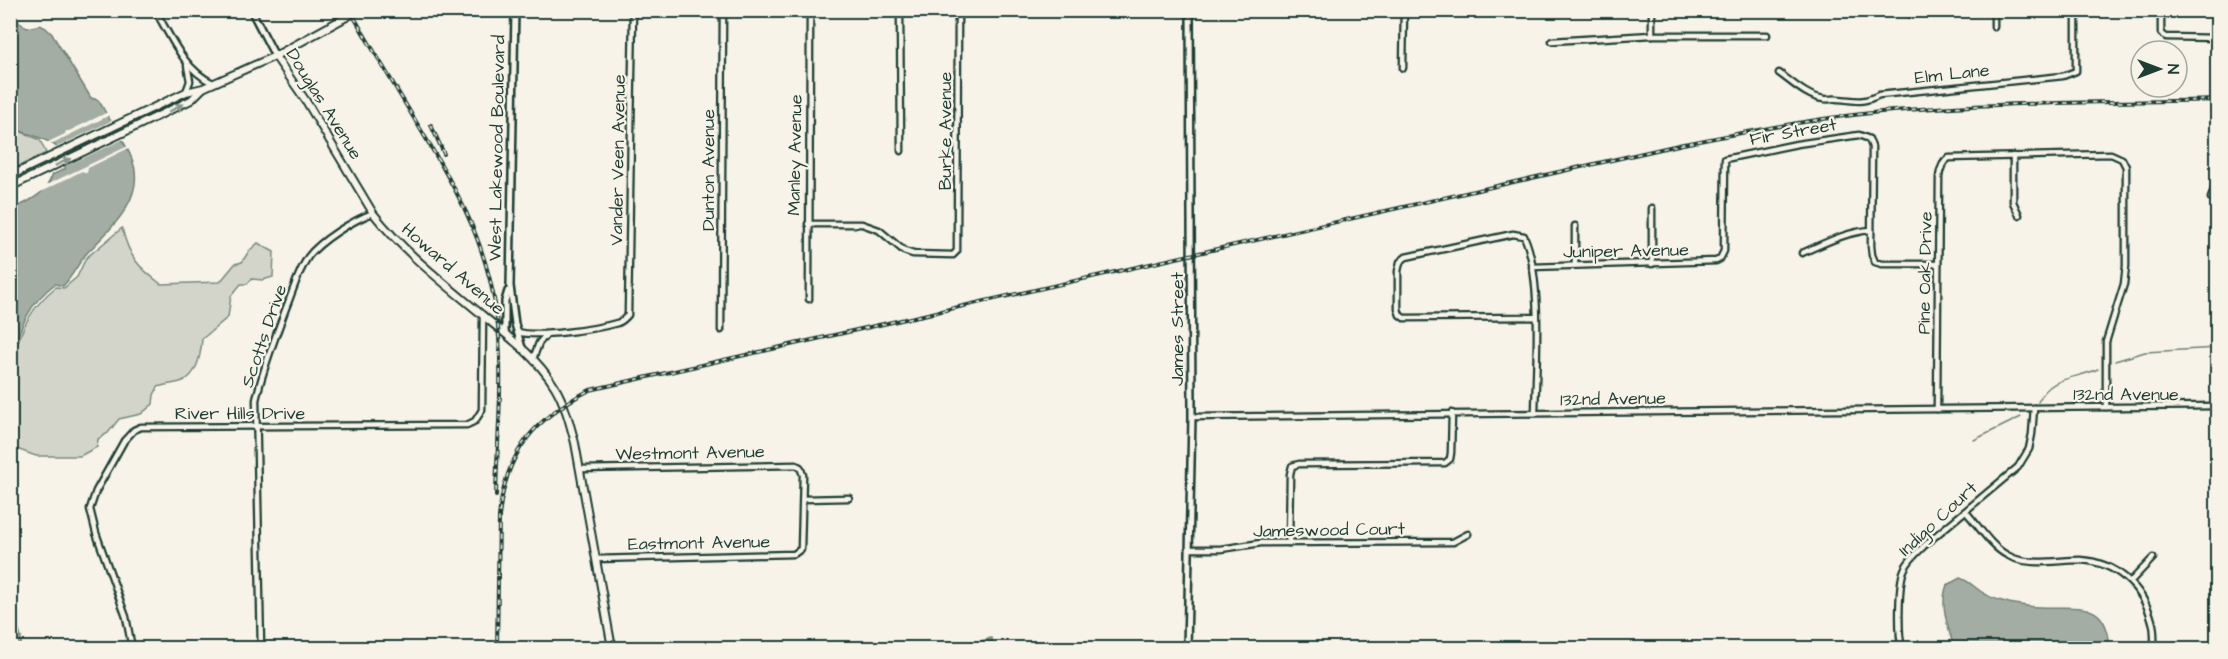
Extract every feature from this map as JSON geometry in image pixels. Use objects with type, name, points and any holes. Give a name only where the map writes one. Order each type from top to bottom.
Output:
[{"type":"main road","points":[[10,176],[186,92],[203,88],[275,56],[359,10]]},
{"type":"main road","name":"Douglas Avenue","points":[[275,56],[306,101],[373,213]]},
{"type":"main road","points":[[10,187],[147,123],[191,100],[203,88]]},
{"type":"main road","name":"Howard Avenue","points":[[373,213],[405,249],[520,346],[550,379],[563,404],[575,443],[612,648]]},
{"type":"street","points":[[154,10],[186,62],[200,76],[213,83]]},
{"type":"street","name":"Douglas Avenue","points":[[251,10],[275,56]]},
{"type":"street","name":"West Lakewood Boulevard","points":[[515,10],[510,286],[520,346]]},
{"type":"street","name":"Vander Veen Avenue","points":[[546,335],[618,323],[625,318],[629,310],[633,10]]},
{"type":"street","name":"Dunton Avenue","points":[[721,330],[723,10]]},
{"type":"street","name":"Manley Avenue","points":[[809,299],[810,10]]},
{"type":"street","points":[[900,10],[901,151]]},
{"type":"street","name":"Burke Avenue","points":[[808,224],[862,224],[879,230],[904,251],[913,254],[953,255],[957,251],[958,10]]},
{"type":"street","name":"James Street","points":[[1187,648],[1192,417],[1190,10]]},
{"type":"street","points":[[1403,68],[1404,10]]},
{"type":"street","points":[[1652,10],[1652,35]]},
{"type":"street","points":[[1994,10],[1994,27]]},
{"type":"street","name":"Elm Lane","points":[[1779,73],[1809,94],[1823,99],[1858,102],[1879,95],[2063,76],[2076,71],[2076,10]]},
{"type":"street","points":[[2161,10],[2161,29],[2167,38],[2217,38]]},
{"type":"street","points":[[1552,41],[1652,35],[1767,35]]},
{"type":"street","points":[[186,62],[190,81],[186,92]]},
{"type":"street","name":"Fir Street","points":[[1720,259],[1724,251],[1725,159],[1797,144],[1859,135],[1866,137],[1872,147],[1871,230]]},
{"type":"street","points":[[2019,215],[2013,202],[2013,156],[2111,154],[2122,159],[2127,175],[2126,266],[2124,284],[2106,342],[2106,407]]},
{"type":"street","name":"Pine Oak Drive","points":[[1937,409],[1940,169],[1949,158],[2013,156]]},
{"type":"street","points":[[2211,198],[2217,179]]},
{"type":"street","points":[[1652,208],[1652,264]]},
{"type":"street","name":"Scotts Drive","points":[[261,648],[256,400],[261,378],[302,268],[309,256],[319,245],[364,216],[373,213]]},
{"type":"street","points":[[1575,226],[1575,264]]},
{"type":"street","points":[[1802,253],[1848,233],[1871,230],[1872,255],[1875,262],[1938,264]]},
{"type":"street","points":[[1535,413],[1536,317],[1536,292],[1527,242],[1520,234],[1406,257],[1400,262],[1400,315],[1411,319],[1536,317]]},
{"type":"street","name":"Juniper Avenue","points":[[1532,267],[1575,264],[1709,263],[1720,259]]},
{"type":"street","name":"West Lakewood Boulevard","points":[[504,333],[505,301],[510,286]]},
{"type":"street","name":"River Hills Drive","points":[[132,648],[126,617],[96,533],[90,509],[101,482],[124,441],[134,430],[141,427],[467,424],[475,421],[482,410],[483,315]]},
{"type":"street","points":[[518,332],[527,335],[546,335]]},
{"type":"street","points":[[533,359],[539,343],[546,335]]},
{"type":"street","name":"132nd Avenue","points":[[1192,417],[2217,406]]},
{"type":"street","name":"Indigo Court","points":[[1902,648],[1900,584],[1904,569],[1920,549],[2018,467],[2029,448],[2034,408]]},
{"type":"street","points":[[1290,543],[1290,474],[1293,466],[1299,464],[1445,463],[1450,459],[1451,453],[1452,413]]},
{"type":"street","name":"Westmont Avenue","points":[[580,469],[795,465],[800,467],[803,475],[803,499]]},
{"type":"street","points":[[803,499],[849,498]]},
{"type":"street","name":"Eastmont Avenue","points":[[596,559],[794,554],[801,549],[803,499]]},
{"type":"street","points":[[1966,512],[1986,537],[2008,556],[2023,561],[2082,560],[2096,562],[2120,573],[2130,581],[2144,599],[2152,620],[2154,648]]},
{"type":"street","name":"Jameswood Court","points":[[1190,549],[1221,549],[1261,543],[1453,542],[1468,534]]},
{"type":"street","points":[[2130,581],[2153,558]]},
{"type":"shaded area","points":[[11,16],[27,28],[40,25],[52,34],[91,98],[98,100],[122,139],[132,159],[135,186],[131,199],[116,223],[84,257],[70,278],[63,286],[55,284],[38,299],[22,326],[11,357],[11,210],[41,192],[52,175],[65,169],[65,160],[62,152],[56,146],[14,129],[11,125]]},
{"type":"shaded area","points":[[11,127],[40,140],[46,153],[11,170]]},
{"type":"shaded area","points":[[122,228],[131,254],[146,272],[161,284],[220,282],[235,264],[242,262],[258,243],[274,252],[273,277],[263,280],[252,279],[247,284],[241,284],[231,296],[228,317],[202,339],[200,357],[192,374],[183,381],[158,387],[153,404],[141,414],[119,419],[108,433],[98,439],[97,447],[80,456],[36,456],[11,447],[11,381],[19,340],[27,321],[39,303],[56,287],[64,288],[77,277],[86,258]]},
{"type":"shaded area","points":[[1960,578],[1989,596],[2009,603],[2032,607],[2078,608],[2097,614],[2108,632],[2110,648],[1954,648],[1944,601],[1947,585]]},
{"type":"shaded area","points":[[11,602],[21,638],[21,648],[11,648]]},
{"type":"shaded area","points":[[991,638],[996,648],[982,648],[981,641]]},
{"type":"pier","points":[[108,112],[110,115],[49,145],[46,143],[65,134],[66,131]]},
{"type":"pier","points":[[113,120],[124,139],[49,174],[63,167],[62,159],[55,148]]},
{"type":"pier","points":[[128,146],[129,148],[88,168],[87,173],[82,171],[23,201],[40,188]]},
{"type":"waterway","points":[[2115,361],[2145,352],[2218,348]]},
{"type":"waterway","points":[[2038,402],[2043,393],[2056,383],[2098,369]]},
{"type":"waterway","points":[[1974,440],[2021,417]]},
{"type":"railway","points":[[350,10],[454,188],[484,257],[499,332],[500,403],[496,496]]},
{"type":"railway","points":[[497,648],[499,517],[508,474],[516,456],[538,426],[570,401],[590,390],[1683,144],[1781,126],[1856,115],[1923,109],[2218,100]]},
{"type":"railway","points":[[431,125],[444,154]]}]
